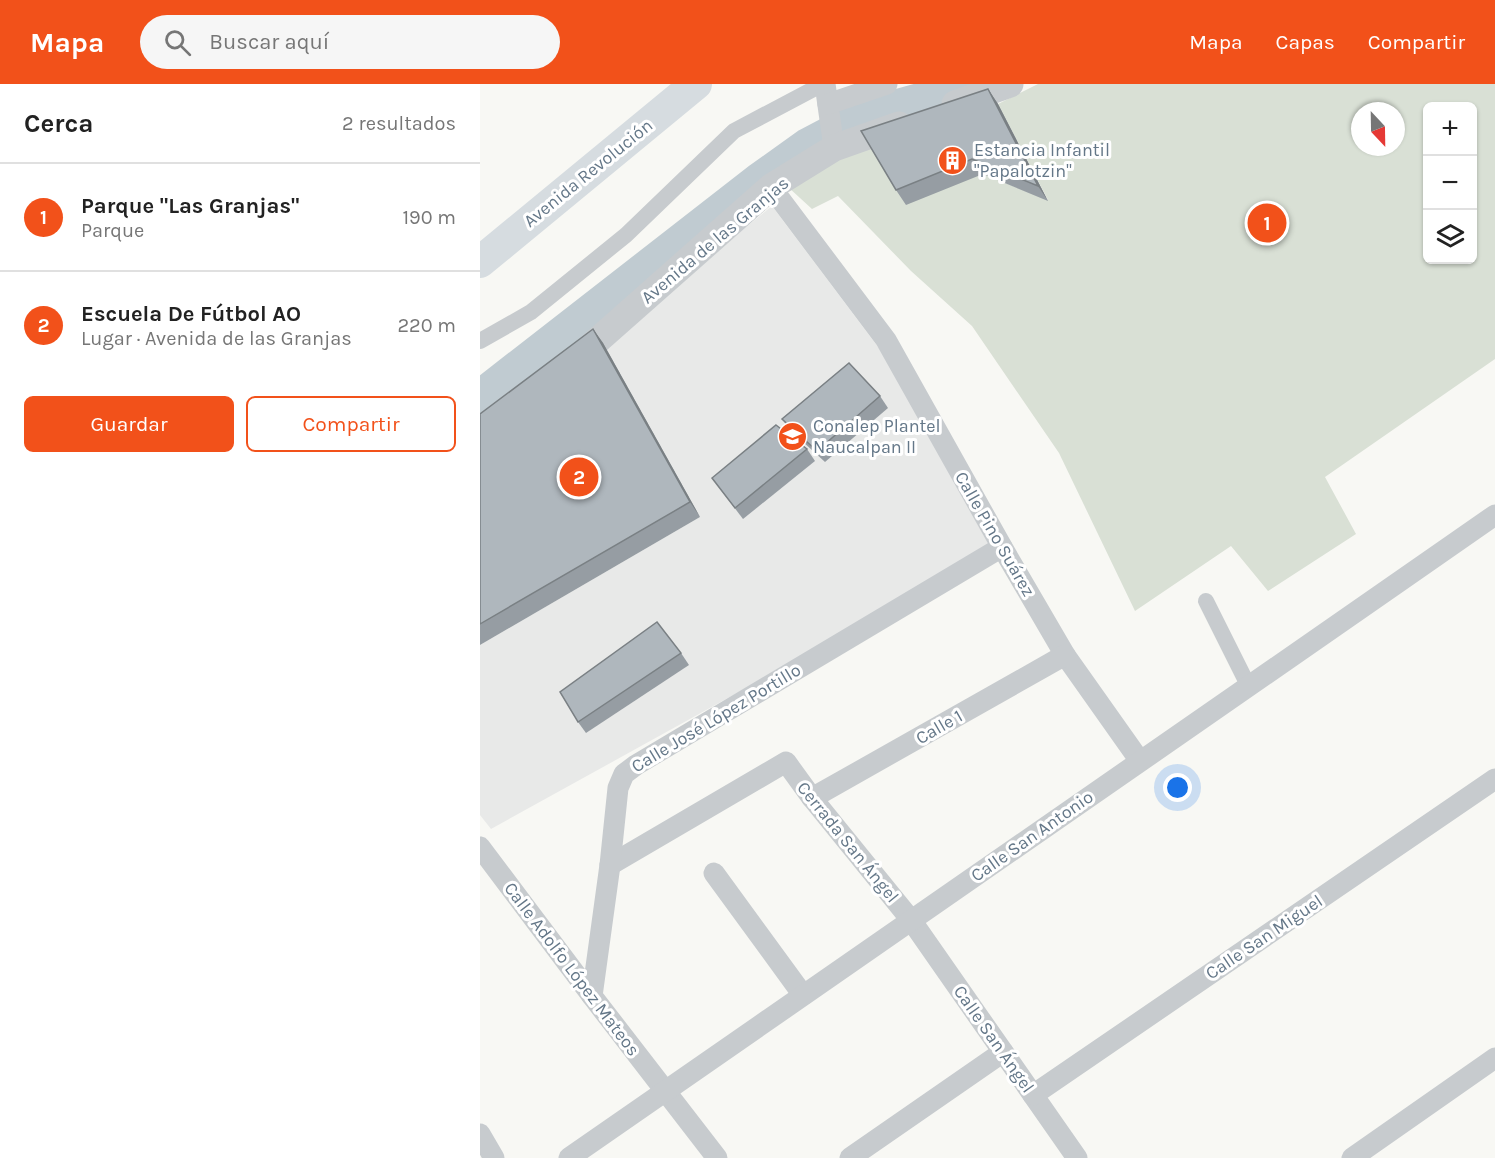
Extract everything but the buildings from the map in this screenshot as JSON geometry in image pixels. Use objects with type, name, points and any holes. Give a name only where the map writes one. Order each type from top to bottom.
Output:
[{"type":"main road","name":"Avenida Revolución","points":[[480,262],[696,84]]},
{"type":"street","name":"Avenida de las Granjas","points":[[549,382],[771,187],[829,114],[887,84]]},
{"type":"street","name":"Avenida de las Granjas","points":[[829,114],[926,115],[1010,84]]},
{"type":"street","points":[[480,341],[531,312],[626,235],[734,131],[829,114]]},
{"type":"street","name":"Calle Pino Suárez","points":[[771,187],[886,340],[1065,655],[1140,761]]},
{"type":"street","name":"Calle San Antonio","points":[[569,1158],[802,994],[1495,515]]},
{"type":"street","name":"Calle José López Portillo","points":[[592,996],[618,788],[624,774],[1002,547]]},
{"type":"street","points":[[1206,601],[1249,687]]},
{"type":"street","name":"Calle 1","points":[[812,798],[1065,655]]},
{"type":"street","name":"Cerrada San Ángel","points":[[610,865],[786,762],[812,798],[911,920]]},
{"type":"street","name":"Calle San Miguel","points":[[1033,1095],[1492,787]]},
{"type":"street","name":"Calle Adolfo López Mateos","points":[[480,847],[717,1158]]},
{"type":"street","points":[[714,873],[802,994]]},
{"type":"street","name":"Calle San Ángel","points":[[911,920],[1077,1158]]},
{"type":"street","points":[[850,1158],[1003,1052]]},
{"type":"street","points":[[1352,1158],[1495,1058]]},
{"type":"street","points":[[480,1134],[494,1158]]},
{"type":"shaded area","points":[[1038,84],[1495,84],[1495,359],[1325,477],[1356,534],[1268,591],[1231,546],[1135,611],[1059,453],[972,326],[911,271],[838,196],[812,209],[788,187],[842,157],[871,146],[983,174],[1048,200],[998,104]]},
{"type":"shaded area","name":"Conalep Plantel Naucalpan II","points":[[772,206],[884,355],[989,545],[784,667],[491,829],[480,815],[480,645],[700,517],[603,343]]},
{"type":"waterway","points":[[480,398],[759,181],[808,146],[865,116],[976,84]]},
{"type":"place","name":"Estancia Infantil \"Papalotzin\"","points":[[953,160]]},
{"type":"place","name":"Parque \"Las Granjas\"","points":[[1267,223]]},
{"type":"place","name":"Conalep Plantel Naucalpan II","points":[[792,436]]},
{"type":"place","name":"Escuela De Fútbol AO","points":[[579,477]]}]
